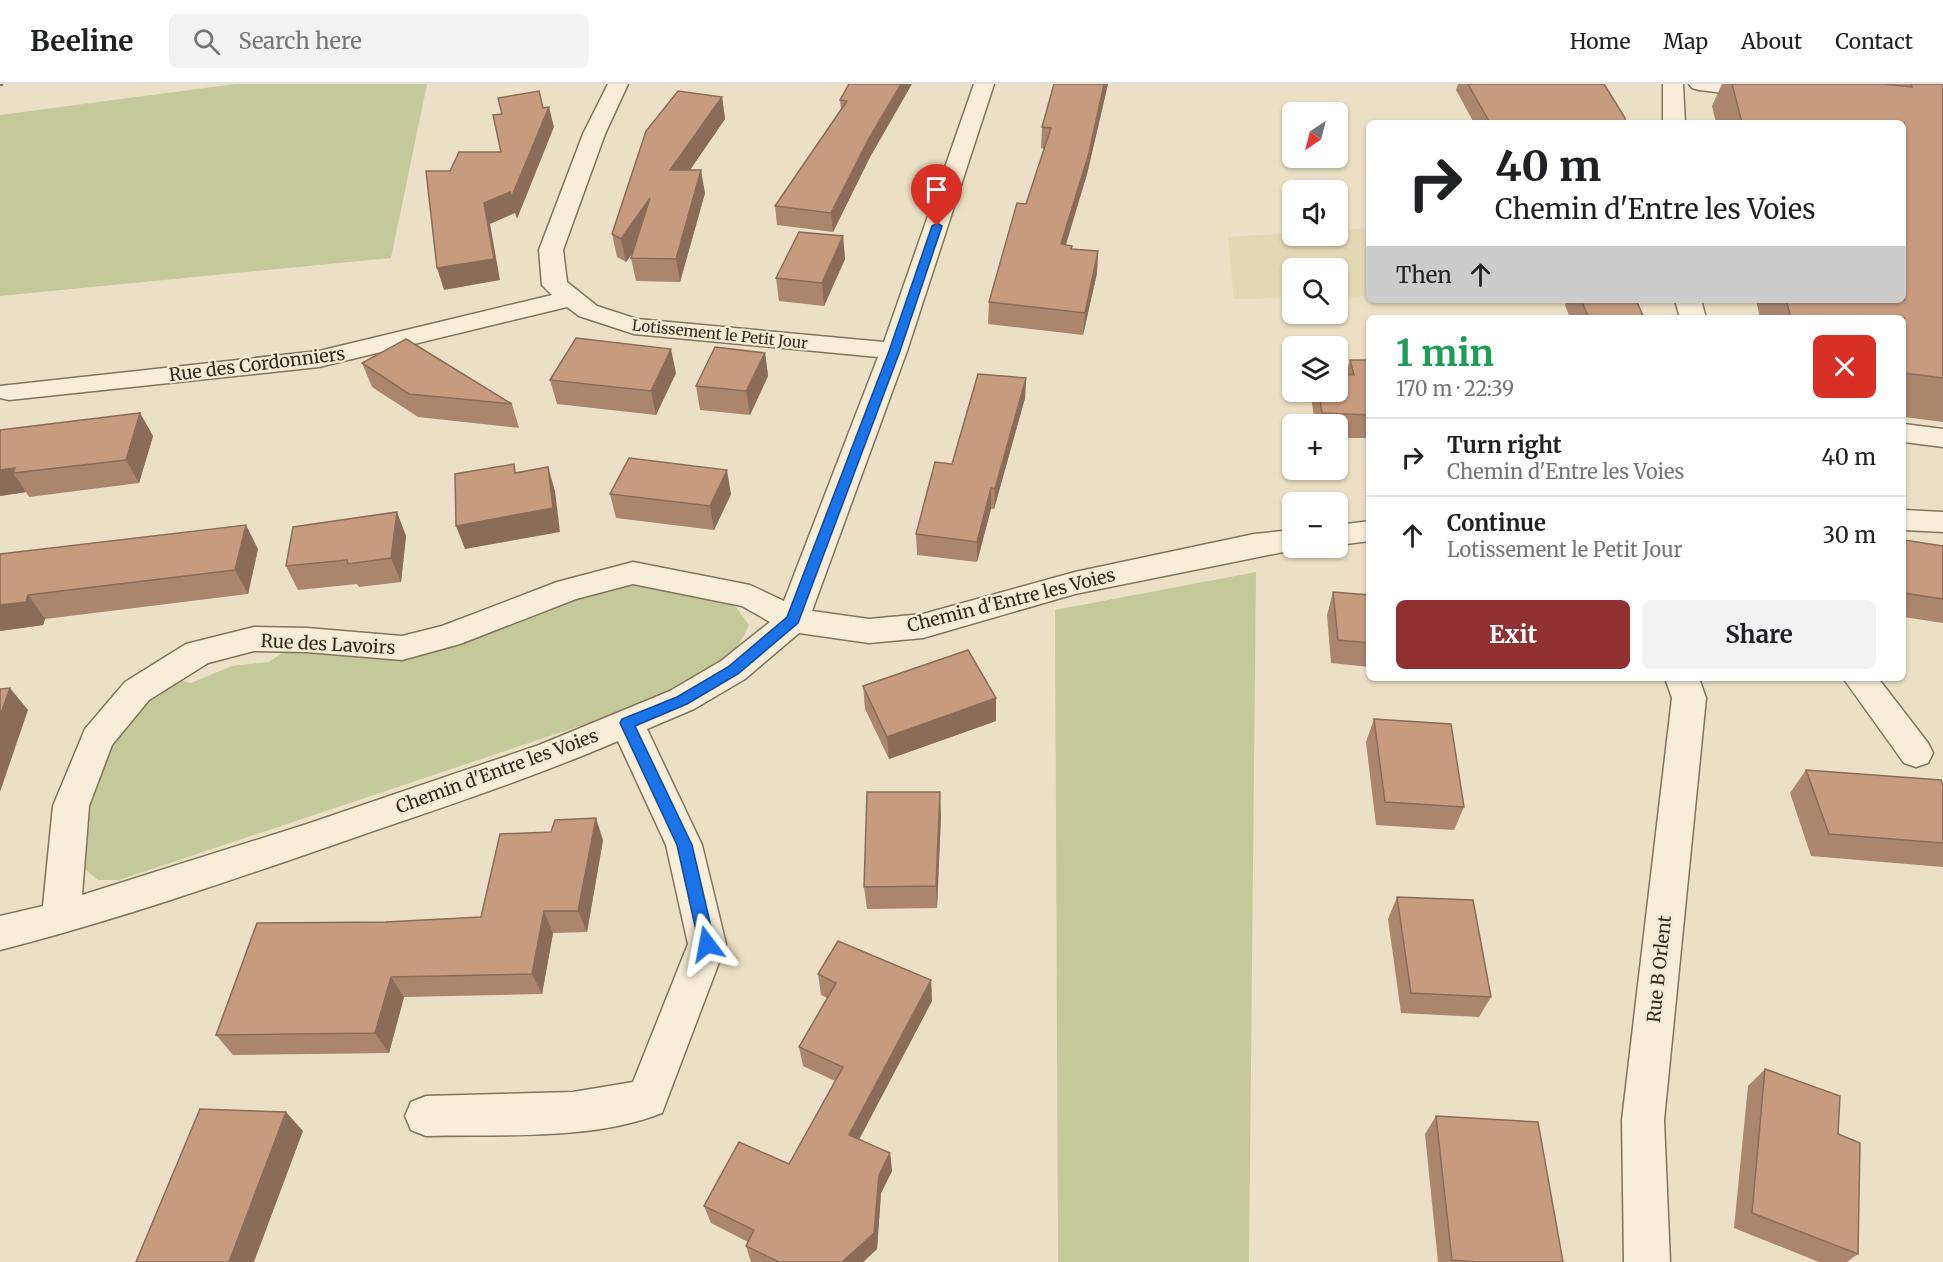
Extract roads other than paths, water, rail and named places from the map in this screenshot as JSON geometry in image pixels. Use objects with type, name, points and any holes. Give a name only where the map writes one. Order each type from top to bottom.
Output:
[{"type":"street","name":"Lotissement le Petit Jour","points":[[618,84],[594,134],[551,250],[555,285],[588,312],[634,326],[894,351]]},
{"type":"street","points":[[793,620],[894,351],[984,84]]},
{"type":"street","points":[[1673,84],[1674,120]]},
{"type":"street","points":[[1699,84],[1782,94]]},
{"type":"street","name":"Rue des Cordonniers","points":[[9,392],[320,359],[571,298]]},
{"type":"street","points":[[1906,433],[1943,438]]},
{"type":"street","points":[[1906,520],[1943,522]]},
{"type":"street","points":[[1348,534],[1366,532]]},
{"type":"street","name":"Chemin d'Entre les Voies","points":[[0,933],[60,918],[307,839],[507,770],[627,723],[682,700],[733,670],[793,620],[869,631],[922,626],[1075,583],[1254,545],[1282,541]]},
{"type":"street","name":"Rue des Lavoirs","points":[[60,918],[71,806],[98,739],[137,692],[198,653],[254,639],[307,640],[402,648],[449,636],[568,590],[633,573],[750,596],[793,620]]},
{"type":"street","name":"Rue B Orlent","points":[[1647,1262],[1643,1120],[1689,698],[1683,681]]},
{"type":"street","points":[[1862,681],[1916,753]]},
{"type":"street","points":[[426,1116],[573,1112],[648,1099],[707,944],[684,845],[627,723]]}]
